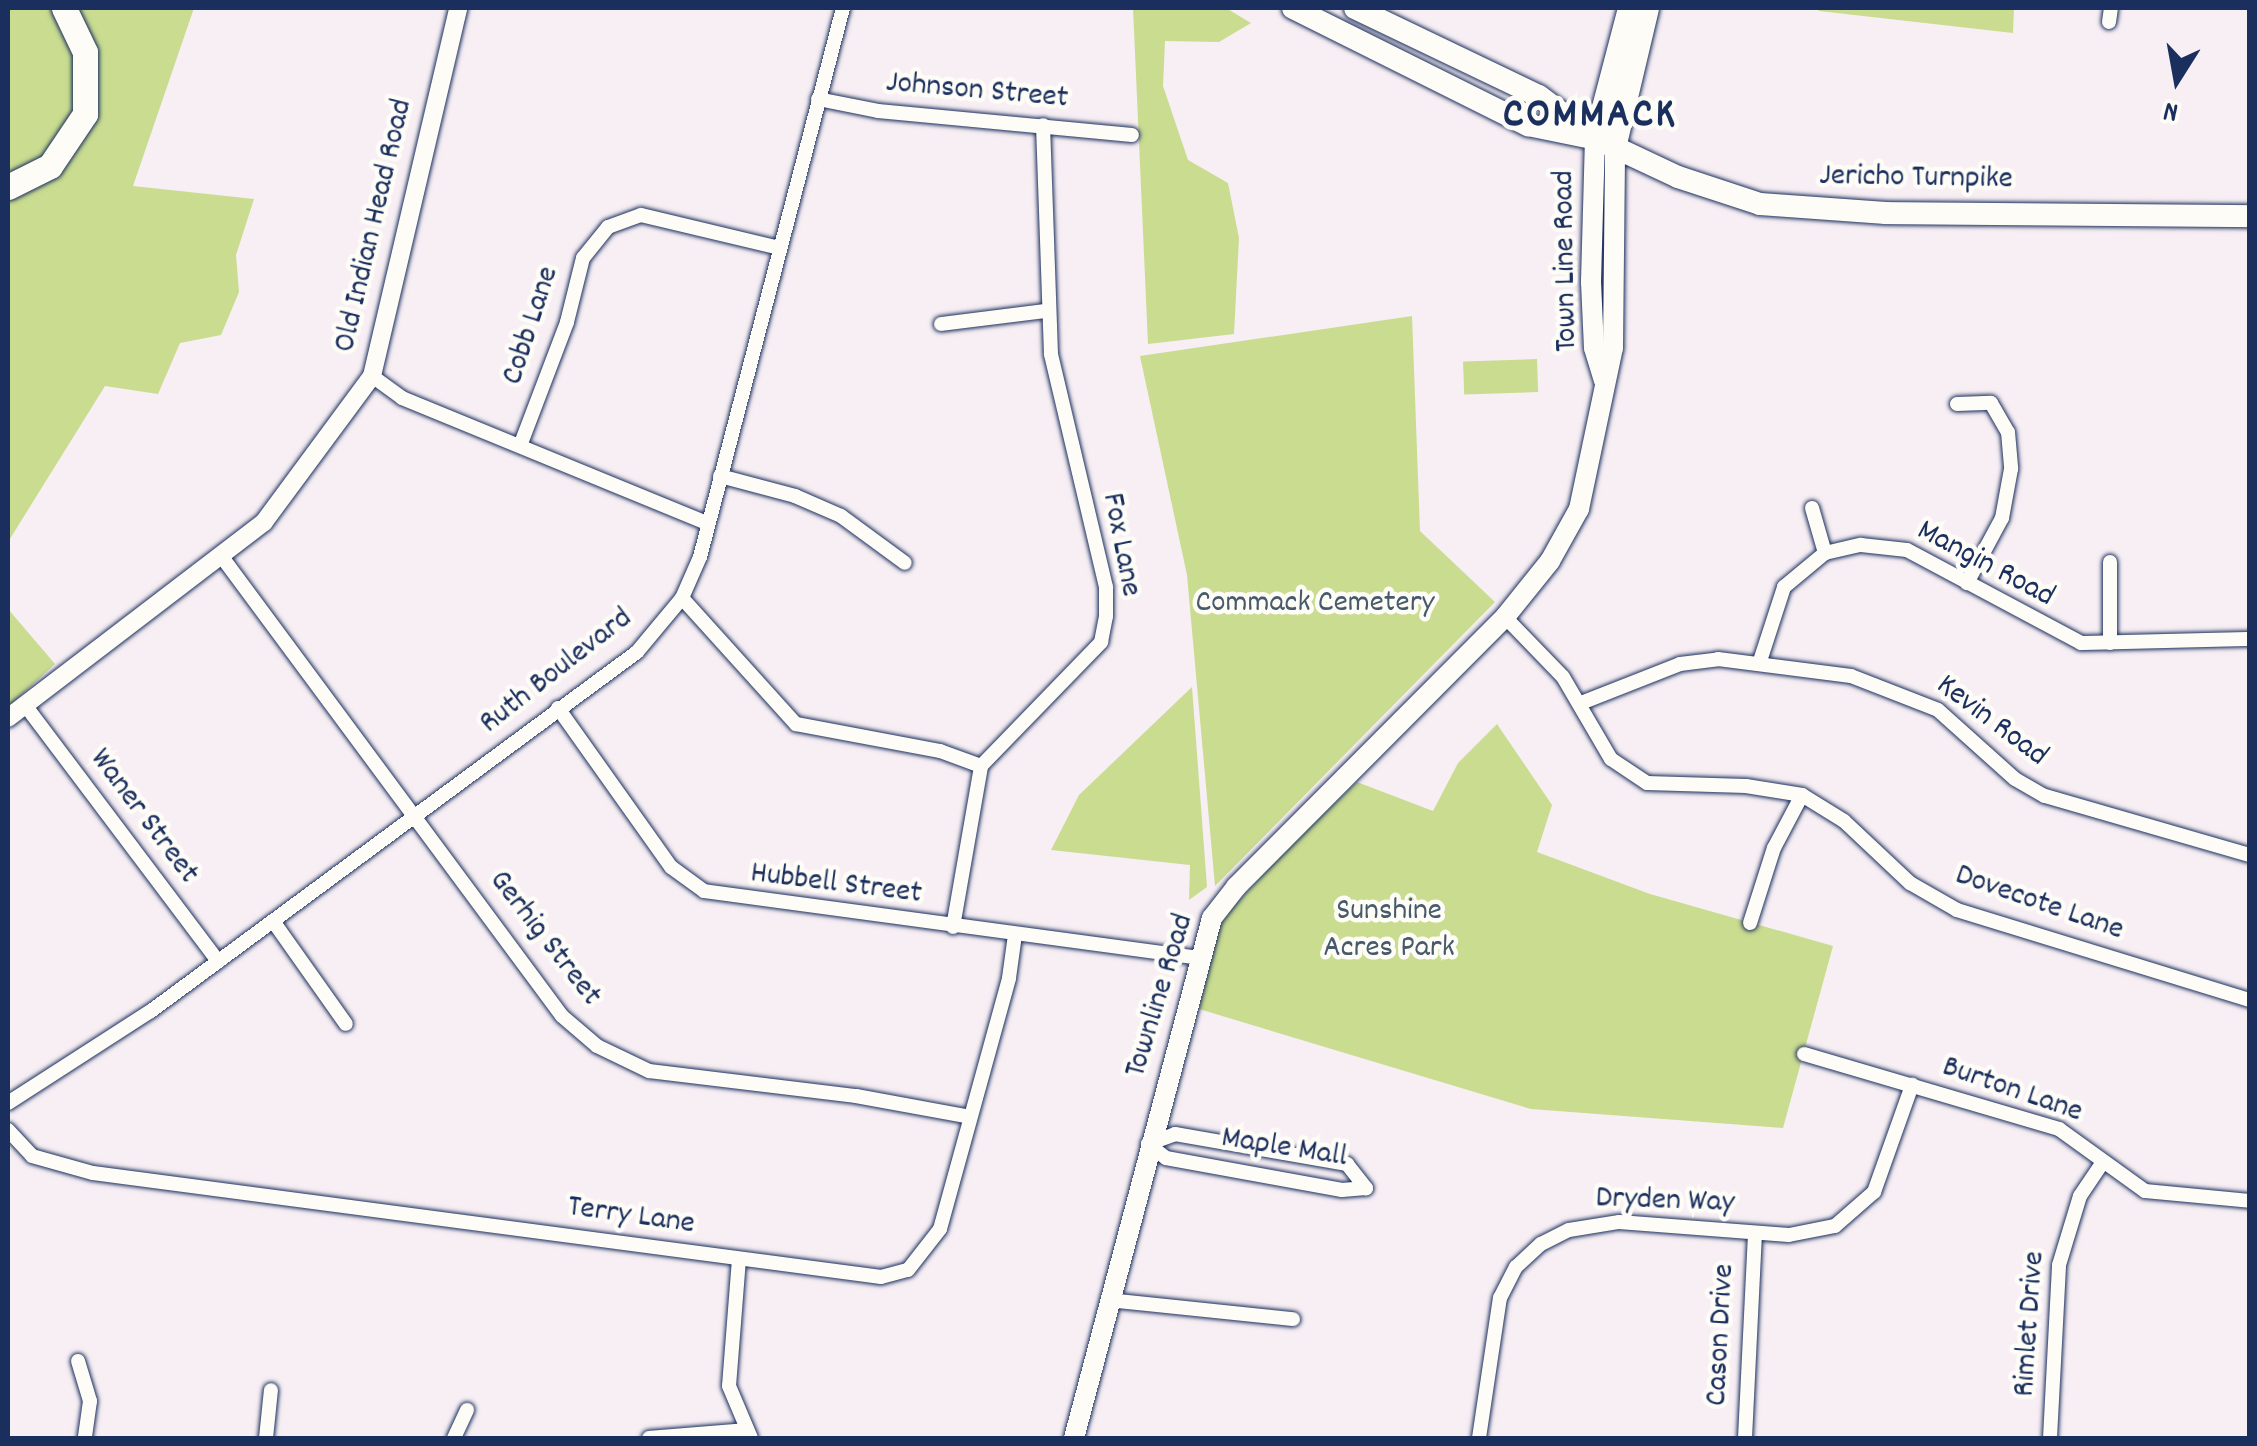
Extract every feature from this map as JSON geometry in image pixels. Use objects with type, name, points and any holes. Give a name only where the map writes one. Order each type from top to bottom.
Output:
[{"type":"highway","points":[[8,187],[50,166],[85,114],[85,52],[64,8]]},
{"type":"main road","name":"Jericho Turnpike","points":[[1292,8],[1324,16],[1374,49],[1528,125],[1605,143],[1746,201],[1797,208],[2250,216]]},
{"type":"main road","points":[[1605,143],[1628,8]]},
{"type":"main road","points":[[1605,143],[1648,8]]},
{"type":"main road","name":"Jericho Turnpike","points":[[1359,10],[1539,96],[1605,143]]},
{"type":"main road","points":[[1324,16],[1359,10]]},
{"type":"main road","points":[[1324,16],[1387,24],[1374,49]]},
{"type":"main road","name":"Town Line Road","points":[[1504,617],[1550,562],[1580,509],[1602,423],[1604,382],[1594,348],[1591,282],[1605,143]]},
{"type":"main road","name":"Townline Road","points":[[1074,1438],[1197,958],[1212,918],[1236,887],[1504,617]]},
{"type":"street","name":"Old Indian Head Road","points":[[8,718],[264,522],[372,376],[458,8]]},
{"type":"street","name":"Ruth Boulevard","points":[[8,1103],[218,961],[637,652],[682,598],[708,523],[843,8]]},
{"type":"street","name":"Johnson Street","points":[[818,98],[878,112],[1132,135]]},
{"type":"street","name":"Fox Lane","points":[[981,766],[1101,642],[1106,616],[1106,587],[1063,415],[1046,311],[1043,125]]},
{"type":"street","name":"Cobb Lane","points":[[520,446],[567,322],[583,258],[608,227],[641,215],[780,248]]},
{"type":"street","points":[[941,324],[1046,311]]},
{"type":"street","points":[[372,376],[402,398],[708,523]]},
{"type":"street","points":[[1957,404],[1991,402],[2008,432],[2011,469],[2002,518],[1967,583]]},
{"type":"street","points":[[720,476],[840,516],[906,563]]},
{"type":"street","points":[[1760,661],[1784,587],[1825,553],[1812,508]]},
{"type":"street","name":"Mangin Road","points":[[1825,553],[1886,545],[1967,583],[2050,631],[2081,643],[2250,638]]},
{"type":"street","name":"Gerhig Street","points":[[222,557],[562,1016],[598,1046],[649,1071],[856,1096],[970,1117]]},
{"type":"street","points":[[2110,562],[2110,643]]},
{"type":"street","points":[[682,598],[796,724],[940,751],[981,766],[953,927]]},
{"type":"street","name":"Dovecote Lane","points":[[1504,617],[1581,702],[1611,760],[1646,783],[1746,786],[1802,795],[1844,821],[1910,883],[1956,910],[2250,1000]]},
{"type":"street","name":"Kevin Road","points":[[1581,702],[1680,664],[1760,661],[1851,676],[1914,696],[2044,796],[2250,855]]},
{"type":"street","name":"Waner Street","points":[[25,706],[218,961]]},
{"type":"street","name":"Hubbell Street","points":[[558,708],[685,881],[726,898],[1197,958]]},
{"type":"street","points":[[1750,922],[1762,876],[1802,795]]},
{"type":"street","points":[[273,921],[346,1024]]},
{"type":"street","name":"Terry Lane","points":[[8,1130],[32,1156],[94,1173],[880,1277],[908,1270],[940,1229],[1010,978],[1015,936]]},
{"type":"street","name":"Burton Lane","points":[[1804,1054],[2060,1130],[2145,1191],[2250,1201]]},
{"type":"street","name":"Dryden Way","points":[[1479,1438],[1500,1298],[1516,1266],[1541,1244],[1569,1230],[1619,1222],[1755,1233],[1815,1233],[1854,1216],[1887,1163],[1912,1085]]},
{"type":"street","name":"Maple Mall","points":[[1176,1134],[1347,1164],[1366,1188],[1342,1190],[1166,1158],[1148,1144],[1176,1134]]},
{"type":"street","name":"Rimlet Drive","points":[[2050,1438],[2059,1266],[2080,1196],[2102,1163]]},
{"type":"street","name":"Cason Drive","points":[[1745,1438],[1755,1233]]},
{"type":"street","points":[[650,1438],[749,1434],[729,1386],[739,1259]]},
{"type":"street","points":[[1108,1300],[1293,1319]]},
{"type":"street","points":[[78,1361],[90,1401],[85,1438]]},
{"type":"street","points":[[266,1438],[272,1390]]},
{"type":"street","points":[[454,1438],[467,1410]]},
{"type":"green space","points":[[8,8],[53,8],[74,36],[79,112],[55,152],[8,180]]},
{"type":"green space","points":[[71,8],[194,8],[133,186],[254,199],[236,255],[239,292],[221,335],[180,343],[158,394],[105,386],[8,542],[8,193],[87,124]]},
{"type":"green space","points":[[1133,8],[1226,8],[1251,23],[1219,42],[1165,41],[1163,86],[1188,160],[1228,183],[1239,238],[1234,334],[1148,344]]},
{"type":"green space","points":[[1817,8],[2014,8],[2013,33],[1819,11]]},
{"type":"green space","name":"Commack Cemetery","points":[[1412,316],[1420,531],[1495,602],[1215,886],[1187,575],[1140,356]]},
{"type":"green space","points":[[1537,359],[1538,392],[1464,395],[1463,362]]},
{"type":"green space","points":[[8,609],[55,664],[8,707]]},
{"type":"green space","points":[[1192,687],[1207,887],[1189,900],[1190,865],[1051,850],[1079,795]]},
{"type":"green space","name":"Sunshine Acres Park","points":[[1497,724],[1552,805],[1537,852],[1650,894],[1833,946],[1783,1128],[1531,1109],[1199,1009],[1220,921],[1292,844],[1357,782],[1433,811],[1458,763]]},
{"type":"district","name":"COMMACK","points":[[1590,117]]}]
